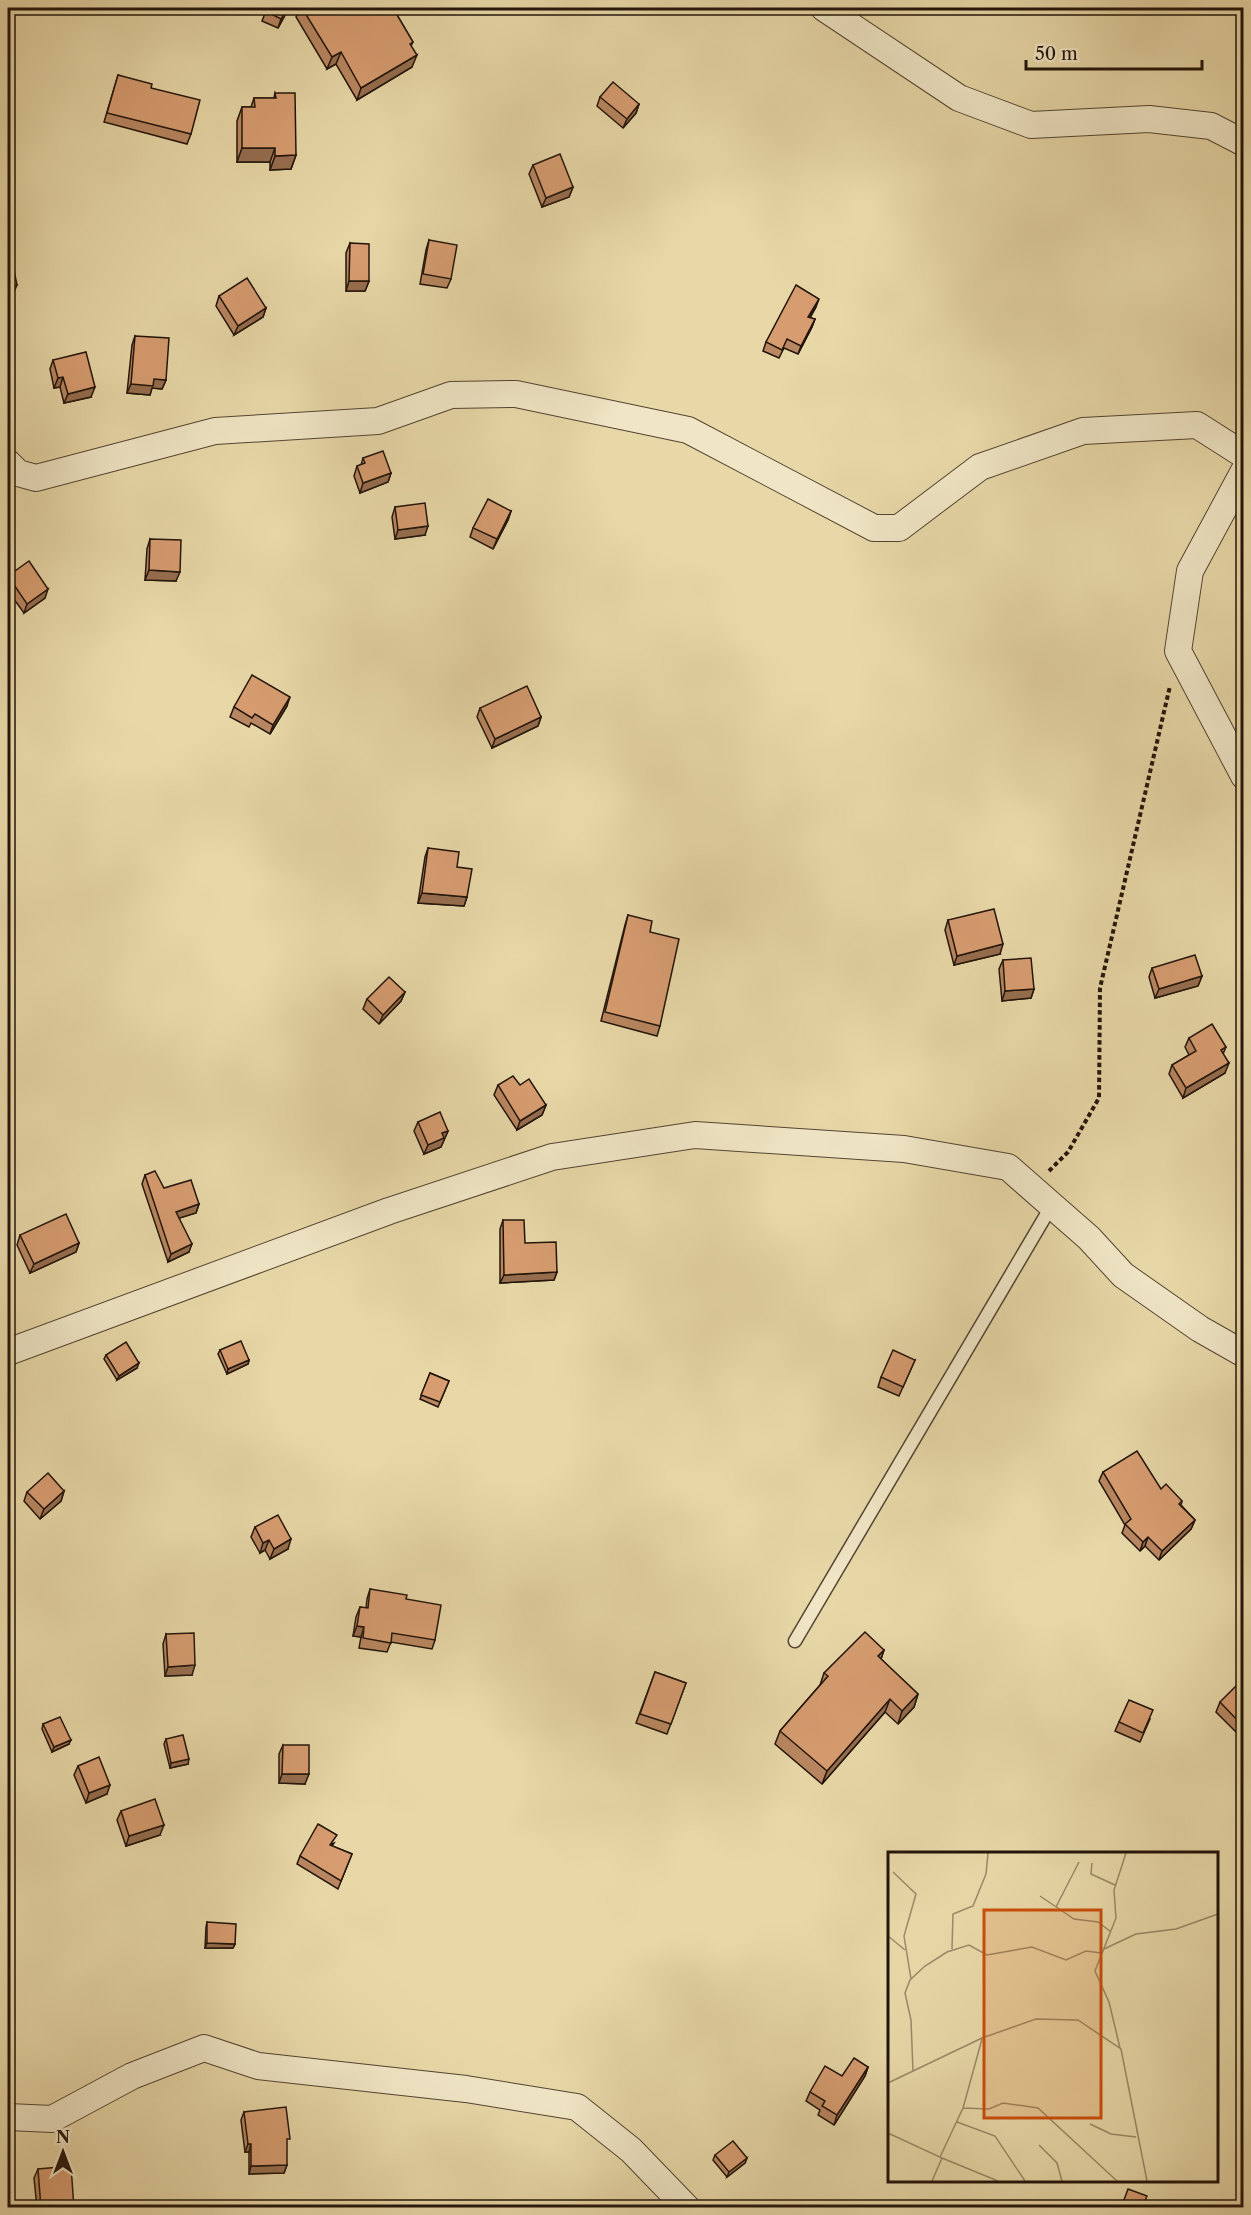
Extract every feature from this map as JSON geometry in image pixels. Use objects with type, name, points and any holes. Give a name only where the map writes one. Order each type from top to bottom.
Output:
[{"type":"street","points":[[824,8],[959,98],[1030,125],[1149,119],[1211,126],[1244,143]]},
{"type":"street","points":[[8,464],[18,473],[36,478],[214,431],[378,421],[451,395],[516,394],[688,430],[874,528],[898,528],[980,467],[1083,431],[1197,425],[1244,455]]},
{"type":"street","points":[[1244,471],[1190,571],[1178,651],[1244,776]]},
{"type":"street","points":[[8,1352],[389,1211],[552,1157],[695,1135],[904,1149],[1008,1167],[1089,1238],[1123,1275],[1200,1329],[1244,1354]]},
{"type":"street","points":[[8,2117],[52,2119],[132,2076],[204,2048],[258,2066],[466,2089],[577,2107],[631,2150],[687,2208]]},
{"type":"lane","points":[[795,1641],[1052,1205]]},
{"type":"path","points":[[1032,1189],[1068,1152],[1099,1098],[1100,988],[1178,651]]},
{"type":"building","points":[[267,8],[287,8],[281,19],[265,11]]},
{"type":"building","points":[[302,8],[393,8],[413,42],[410,44],[417,55],[361,88],[341,52],[332,57]]},
{"type":"building","points":[[118,75],[152,84],[151,88],[200,100],[191,134],[107,113]]},
{"type":"building","points":[[613,82],[639,104],[627,119],[600,97]]},
{"type":"building","points":[[275,93],[295,93],[296,155],[275,156],[275,148],[242,148],[242,107],[255,107],[254,98],[276,98]]},
{"type":"building","points":[[560,154],[573,187],[546,198],[533,165]]},
{"type":"building","points":[[429,240],[457,245],[451,279],[423,274]]},
{"type":"building","points":[[350,243],[369,244],[369,281],[349,281]]},
{"type":"building","points":[[12,261],[17,285],[8,287],[8,262]]},
{"type":"building","points":[[247,278],[266,308],[238,326],[219,296]]},
{"type":"building","points":[[796,285],[819,299],[808,317],[815,319],[801,346],[787,339],[782,350],[766,342]]},
{"type":"building","points":[[135,336],[169,338],[166,380],[154,379],[153,386],[131,384]]},
{"type":"building","points":[[86,352],[95,387],[68,394],[63,377],[58,378],[53,360]]},
{"type":"building","points":[[383,451],[391,473],[363,483],[357,466],[365,463],[363,458]]},
{"type":"building","points":[[488,499],[511,511],[497,539],[473,528]]},
{"type":"building","points":[[425,503],[428,526],[398,530],[395,507]]},
{"type":"building","points":[[150,539],[181,540],[180,572],[149,570]]},
{"type":"building","points":[[29,561],[48,589],[27,604],[8,576]]},
{"type":"building","points":[[252,675],[290,697],[273,725],[255,714],[252,718],[234,707]]},
{"type":"building","points":[[527,686],[541,717],[495,739],[480,708]]},
{"type":"building","points":[[428,848],[459,852],[457,867],[472,869],[467,897],[422,893]]},
{"type":"building","points":[[994,909],[1003,944],[957,956],[948,920]]},
{"type":"building","points":[[628,915],[652,921],[650,932],[679,939],[660,1026],[605,1012]]},
{"type":"building","points":[[1195,955],[1202,976],[1159,989],[1152,968]]},
{"type":"building","points":[[1031,958],[1034,989],[1005,991],[1003,960]]},
{"type":"building","points":[[389,977],[405,992],[383,1015],[367,999]]},
{"type":"building","points":[[1212,1024],[1226,1047],[1221,1050],[1229,1063],[1186,1088],[1172,1065],[1196,1051],[1189,1038]]},
{"type":"building","points":[[513,1076],[520,1085],[529,1079],[546,1105],[520,1121],[498,1085]]},
{"type":"building","points":[[440,1112],[448,1131],[442,1133],[444,1138],[428,1145],[418,1122]]},
{"type":"building","points":[[155,1171],[164,1188],[191,1180],[199,1204],[176,1212],[192,1244],[171,1254],[145,1175]]},
{"type":"building","points":[[66,1214],[79,1243],[34,1264],[20,1235]]},
{"type":"building","points":[[503,1220],[524,1220],[525,1243],[556,1242],[557,1272],[504,1275]]},
{"type":"building","points":[[241,1341],[249,1360],[228,1369],[220,1350]]},
{"type":"building","points":[[126,1342],[139,1363],[119,1376],[106,1355]]},
{"type":"building","points":[[893,1350],[915,1360],[903,1387],[881,1377]]},
{"type":"building","points":[[430,1373],[449,1381],[440,1402],[421,1395]]},
{"type":"building","points":[[1137,1451],[1161,1489],[1166,1484],[1182,1501],[1179,1504],[1195,1520],[1162,1551],[1148,1537],[1143,1542],[1125,1524],[1131,1519],[1103,1472]]},
{"type":"building","points":[[48,1473],[64,1491],[44,1509],[27,1492]]},
{"type":"building","points":[[278,1515],[291,1539],[274,1549],[269,1540],[263,1543],[255,1527]]},
{"type":"building","points":[[370,1589],[407,1595],[406,1599],[441,1605],[435,1640],[392,1633],[391,1643],[363,1638],[364,1627],[357,1626],[360,1607],[368,1608]]},
{"type":"building","points":[[865,1632],[884,1650],[878,1656],[918,1694],[902,1711],[890,1699],[827,1771],[780,1731],[828,1676],[824,1673]]},
{"type":"building","points":[[194,1633],[195,1665],[168,1667],[166,1634]]},
{"type":"building","points":[[655,1672],[686,1683],[671,1724],[640,1714]]},
{"type":"building","points":[[1237,1685],[1244,1691],[1244,1719],[1240,1723],[1220,1702]]},
{"type":"building","points":[[1129,1700],[1153,1710],[1143,1733],[1119,1722]]},
{"type":"building","points":[[60,1717],[71,1740],[54,1747],[43,1724]]},
{"type":"building","points":[[183,1735],[189,1759],[171,1763],[166,1739]]},
{"type":"building","points":[[283,1745],[309,1745],[309,1774],[282,1774]]},
{"type":"building","points":[[99,1757],[110,1785],[89,1793],[78,1766]]},
{"type":"building","points":[[155,1799],[164,1825],[129,1836],[121,1811]]},
{"type":"building","points":[[318,1824],[337,1835],[330,1845],[352,1854],[341,1881],[300,1856]]},
{"type":"building","points":[[207,1922],[236,1924],[235,1944],[207,1943]]},
{"type":"building","points":[[854,2058],[868,2067],[837,2115],[822,2106],[825,2101],[810,2092],[825,2066],[842,2076]]},
{"type":"building","points":[[286,2107],[290,2139],[287,2139],[287,2165],[251,2166],[251,2144],[248,2144],[244,2112]]},
{"type":"building","points":[[733,2141],[747,2158],[729,2172],[715,2155]]},
{"type":"building","points":[[71,2166],[74,2208],[41,2208],[38,2169]]},
{"type":"building","points":[[1128,2189],[1147,2196],[1142,2208],[1121,2208]]}]
